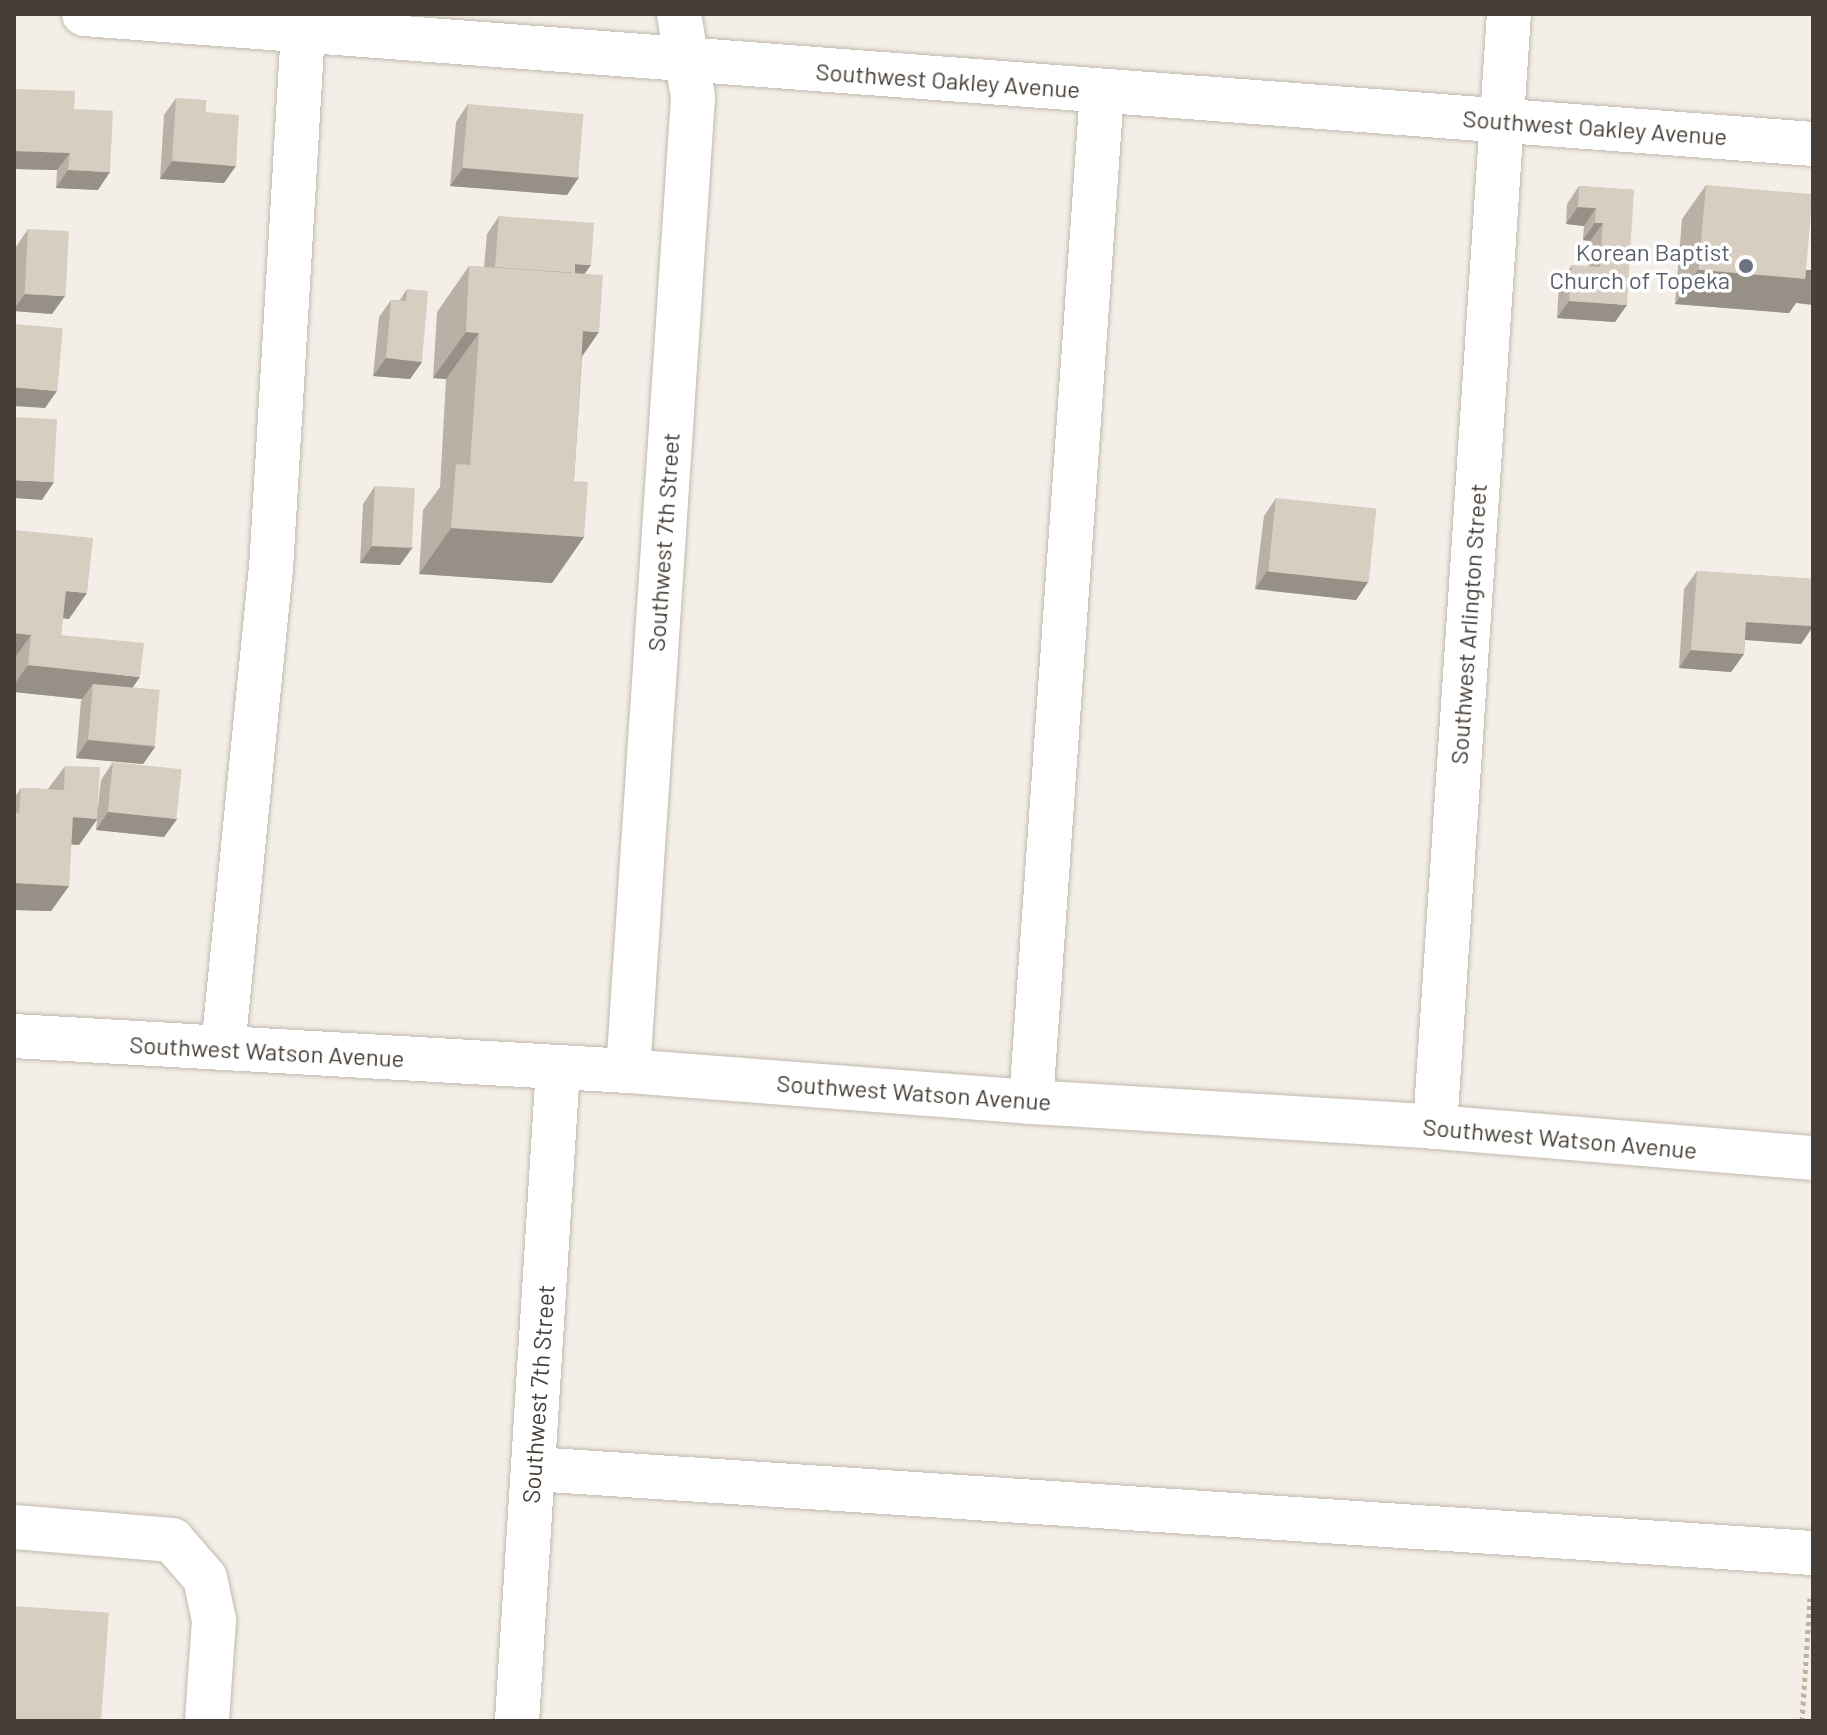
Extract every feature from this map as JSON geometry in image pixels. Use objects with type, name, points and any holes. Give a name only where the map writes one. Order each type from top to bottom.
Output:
[{"type":"street","name":"Southwest Oakley Avenue","points":[[84,14],[1813,144]]},
{"type":"street","name":"Southwest 7th Street","points":[[628,1071],[693,97],[684,60],[679,14]]},
{"type":"street","name":"Southwest Arlington Street","points":[[1435,1127],[1509,14]]},
{"type":"street","points":[[223,1048],[271,569],[303,31]]},
{"type":"street","points":[[1031,1102],[1102,92]]},
{"type":"street","name":"Southwest Watson Avenue","points":[[14,1036],[628,1071],[1031,1102],[1435,1127],[1813,1158]]},
{"type":"street","name":"Southwest 7th Street","points":[[517,1721],[558,1067]]},
{"type":"street","points":[[534,1469],[1812,1570]]},
{"type":"street","points":[[14,1527],[172,1540],[205,1578],[214,1620],[207,1721]]},
{"type":"path","points":[[1802,1721],[1812,1570]]},
{"type":"building","points":[[15,89],[75,91],[74,109],[113,111],[110,172],[68,170],[70,153],[14,151]]},
{"type":"building","points":[[176,98],[206,100],[206,112],[239,115],[236,166],[172,161]]},
{"type":"building","points":[[468,104],[584,114],[578,178],[462,168]]},
{"type":"building","points":[[1706,185],[1813,194],[1805,279],[1699,270]]},
{"type":"building","points":[[1579,186],[1634,190],[1627,305],[1569,301],[1572,265],[1600,267],[1603,223],[1595,223],[1596,208],[1578,207]]},
{"type":"building","points":[[499,216],[594,223],[591,265],[575,264],[575,273],[495,267]]},
{"type":"building","points":[[28,229],[69,231],[66,296],[25,294]]},
{"type":"building","points":[[469,266],[603,275],[599,332],[583,331],[574,481],[588,482],[584,537],[451,528],[456,464],[470,465],[479,333],[466,332]]},
{"type":"building","points":[[407,289],[428,291],[422,362],[386,358],[391,300],[406,301]]},
{"type":"building","points":[[14,324],[63,328],[57,391],[14,387]]},
{"type":"building","points":[[14,417],[57,419],[54,482],[14,480]]},
{"type":"building","points":[[375,486],[415,488],[412,548],[372,546]]},
{"type":"building","points":[[1276,498],[1376,509],[1369,582],[1268,572]]},
{"type":"building","points":[[14,530],[93,538],[87,593],[66,591],[61,635],[144,643],[140,677],[28,665],[31,635],[14,633]]},
{"type":"building","points":[[1697,571],[1813,579],[1813,626],[1746,622],[1744,654],[1691,650]]},
{"type":"building","points":[[93,684],[160,690],[155,746],[88,740]]},
{"type":"building","points":[[113,762],[182,769],[176,819],[108,812]]},
{"type":"building","points":[[65,766],[100,767],[97,819],[73,817],[69,886],[14,883],[14,813],[19,813],[21,788],[64,790]]},
{"type":"building","points":[[14,1606],[109,1613],[101,1721],[14,1721]]},
{"type":"place","name":"Korean Baptist Church of Topeka","points":[[1746,266]]}]
